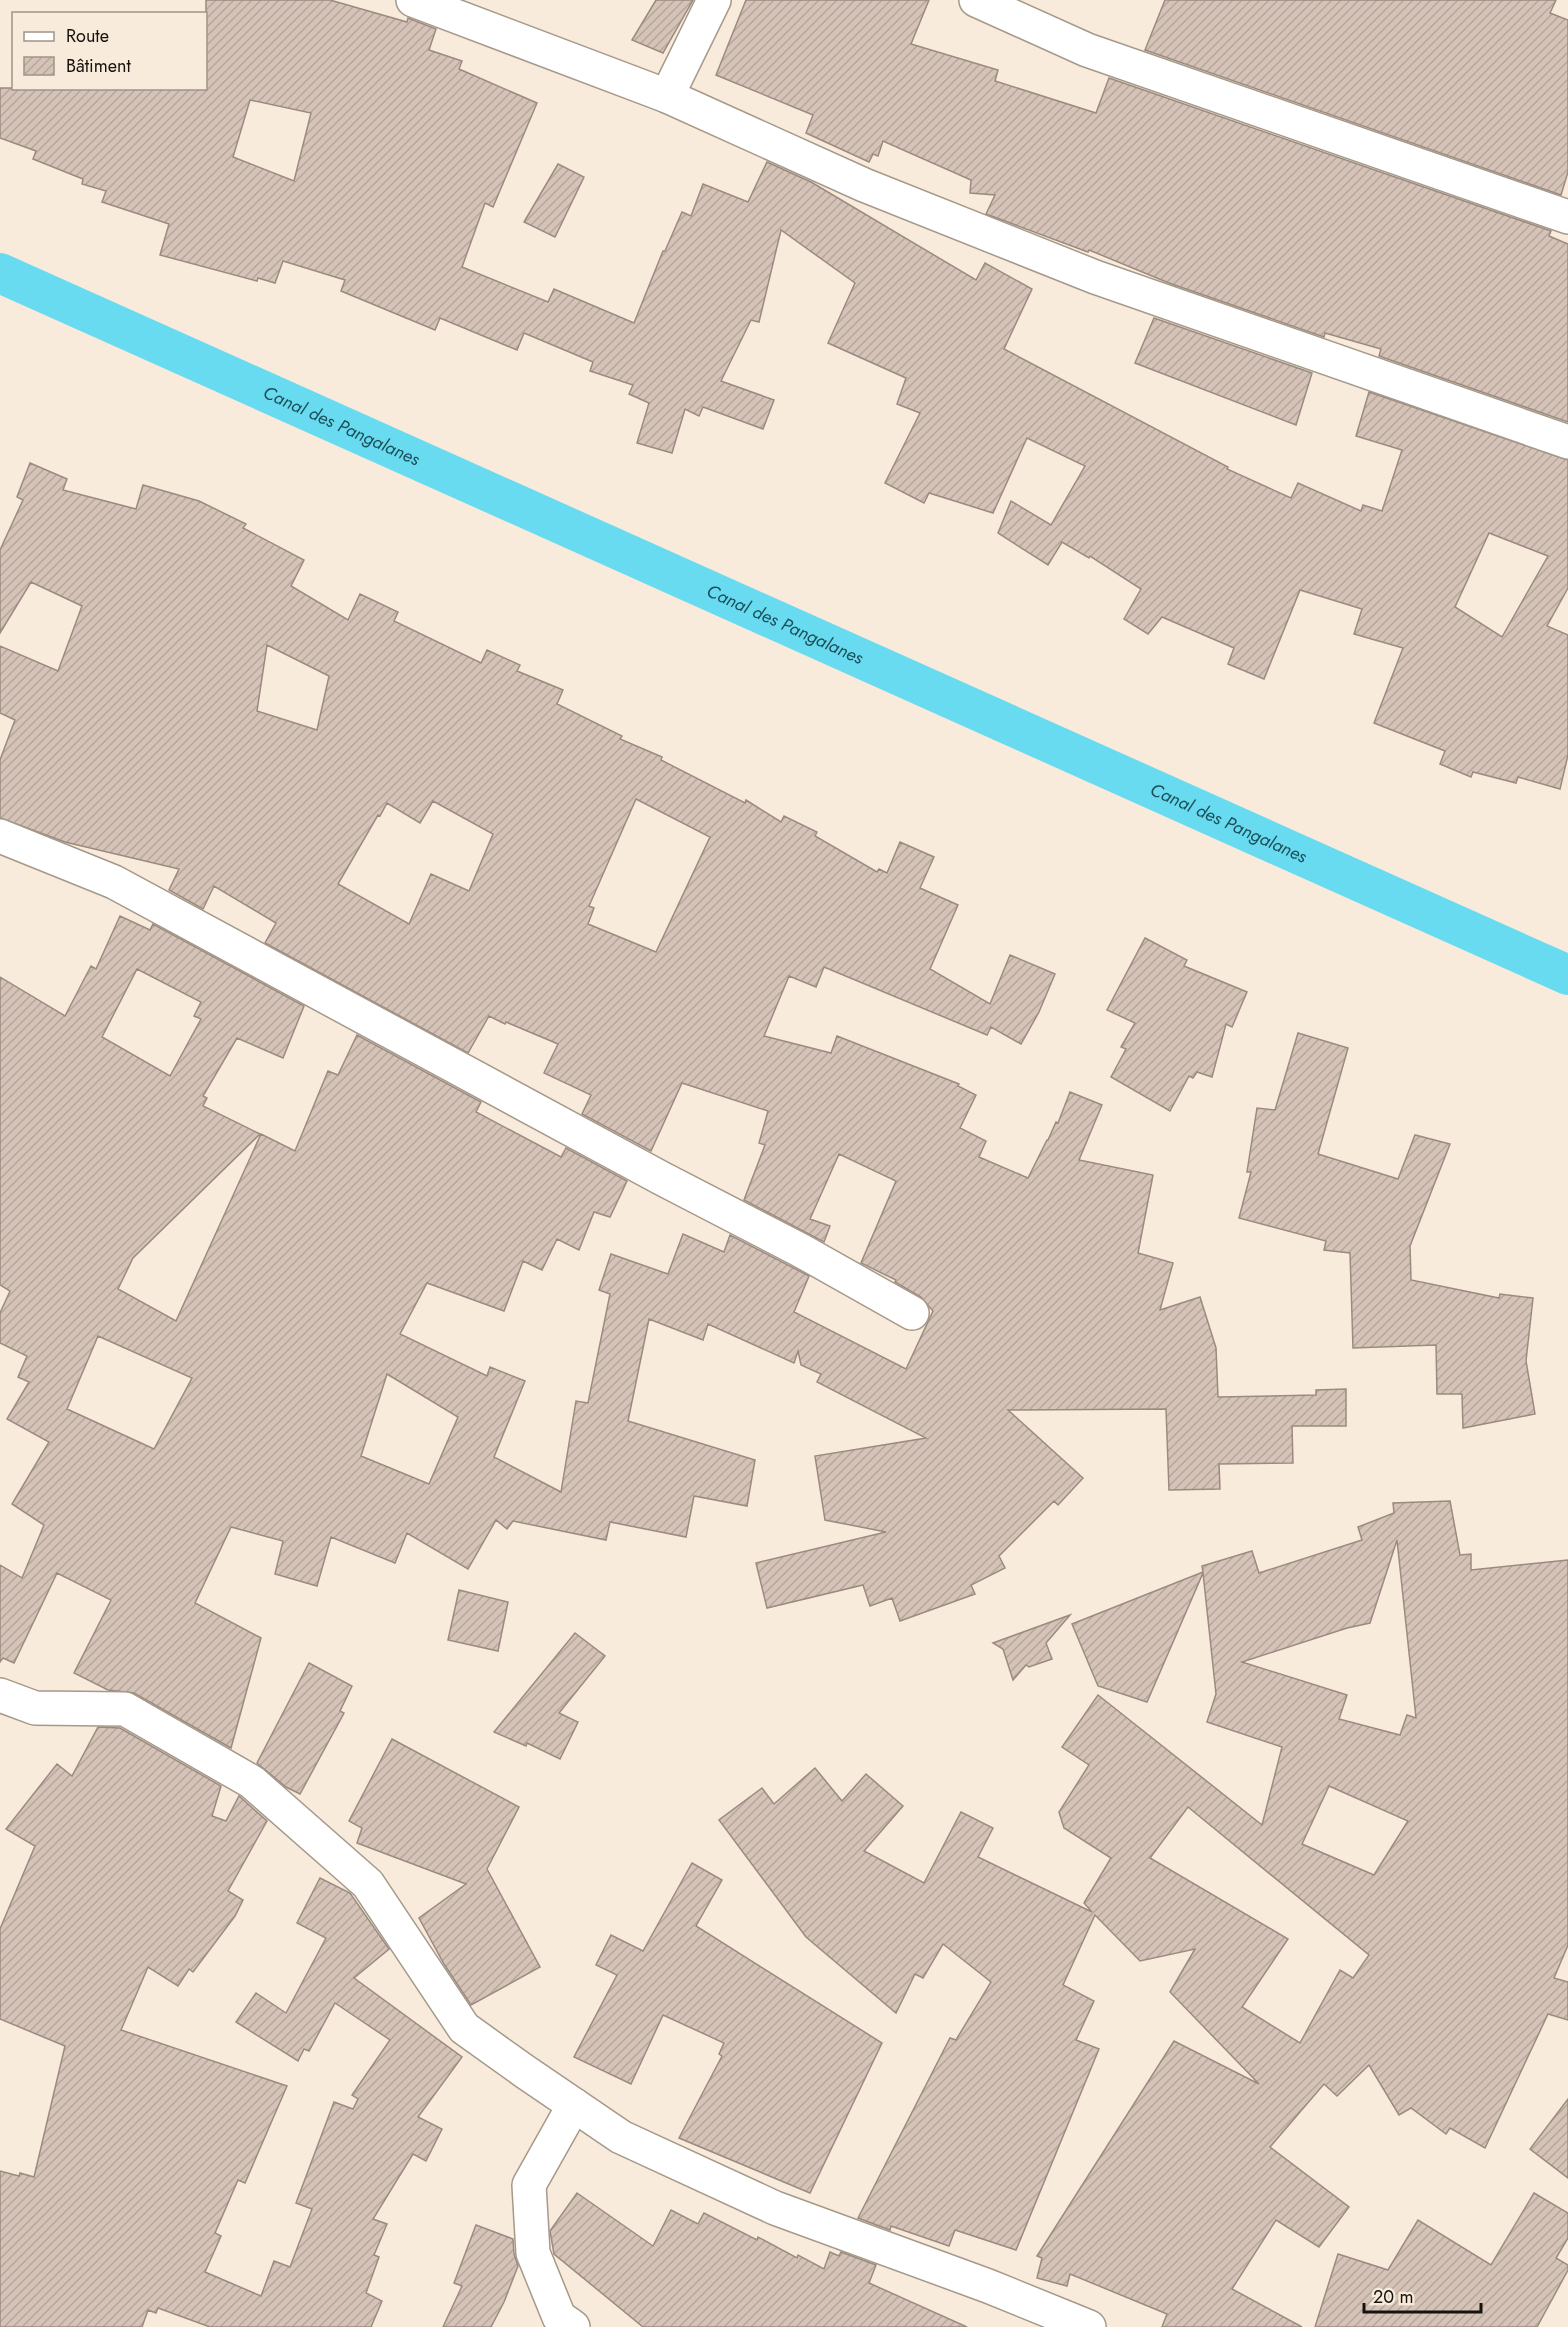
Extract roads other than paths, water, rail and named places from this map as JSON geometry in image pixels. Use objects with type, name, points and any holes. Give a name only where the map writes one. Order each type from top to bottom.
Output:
[{"type":"street","points":[[413,0],[667,96],[864,185],[1095,277],[1568,442]]},
{"type":"street","points":[[667,96],[714,0]]},
{"type":"street","points":[[975,0],[1087,50],[1568,217]]},
{"type":"street","points":[[0,836],[114,882],[640,1167],[800,1250],[912,1313]]},
{"type":"street","points":[[0,1695],[35,1708],[125,1709],[252,1782],[368,1884],[464,2028],[621,2137],[775,2208],[988,2286],[1089,2327]]},
{"type":"street","points":[[573,2327],[560,2317],[533,2253],[529,2185],[574,2105]]},
{"type":"waterway","name":"Canal des Pangalanes","points":[[0,273],[1568,975]]}]
